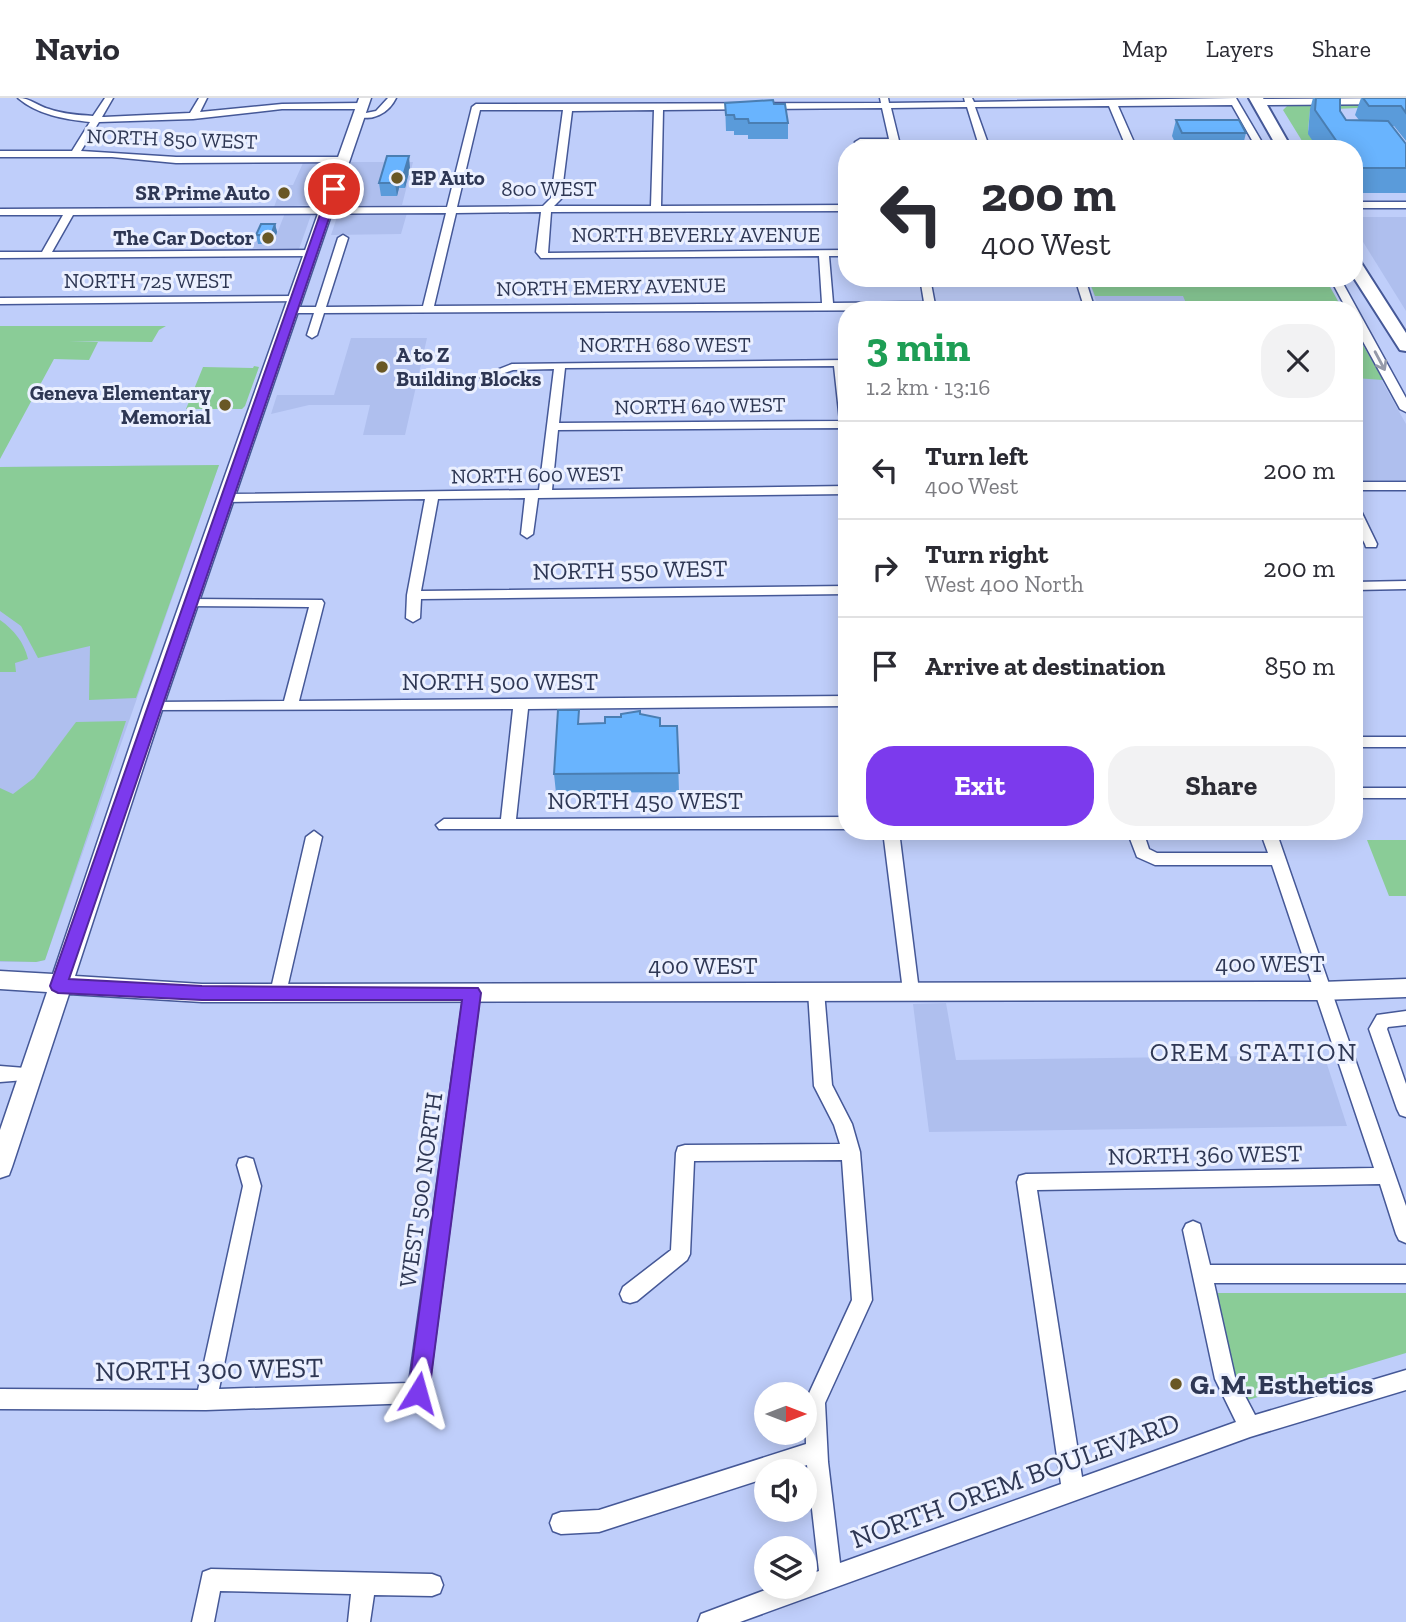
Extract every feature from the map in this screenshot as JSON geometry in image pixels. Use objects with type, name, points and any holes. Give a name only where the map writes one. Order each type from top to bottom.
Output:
[{"type":"highway","points":[[1257,100],[1280,140]]},
{"type":"highway","points":[[1363,278],[1406,346]]},
{"type":"main road","points":[[0,1167],[153,706],[363,106]]},
{"type":"main road","name":"400 WEST","points":[[0,980],[29,980],[58,986],[202,993],[1321,991],[1406,988]]},
{"type":"street","points":[[22,98],[32,106],[58,115],[97,118],[194,116],[294,102],[363,106],[381,113],[389,106],[392,98]]},
{"type":"street","points":[[75,154],[109,98]]},
{"type":"street","points":[[194,116],[203,98]]},
{"type":"street","points":[[428,308],[476,107],[659,108],[728,102],[1112,103],[1233,100],[1257,140]]},
{"type":"street","points":[[1257,100],[1406,101]]},
{"type":"street","points":[[969,101],[982,140]]},
{"type":"street","points":[[885,102],[894,140]]},
{"type":"street","points":[[1112,103],[1128,140]]},
{"type":"street","points":[[547,208],[556,200],[568,106]]},
{"type":"street","points":[[656,208],[659,108]]},
{"type":"street","name":"NORTH 850 WEST","points":[[0,154],[75,154],[176,160],[344,159]]},
{"type":"street","points":[[1363,205],[1406,205]]},
{"type":"street","name":"NORTH BEVERLY AVENUE","points":[[547,208],[541,252],[545,256],[838,253]]},
{"type":"street","name":"800 WEST","points":[[0,212],[838,208]]},
{"type":"street","points":[[45,255],[70,211]]},
{"type":"street","points":[[312,335],[343,238]]},
{"type":"street","points":[[0,256],[312,253]]},
{"type":"street","points":[[824,254],[828,305]]},
{"type":"street","name":"NORTH 725 WEST","points":[[0,301],[294,305]]},
{"type":"street","name":"NORTH EMERY AVENUE","points":[[294,305],[320,310],[838,305]]},
{"type":"street","points":[[1363,330],[1406,409]]},
{"type":"street","name":"NORTH 680 WEST","points":[[485,377],[512,367],[560,365],[838,363]]},
{"type":"street","points":[[527,534],[554,427],[560,365]]},
{"type":"street","name":"NORTH 640 WEST","points":[[554,427],[838,426]]},
{"type":"street","points":[[1363,486],[1406,486]]},
{"type":"street","name":"NORTH 600 WEST","points":[[227,498],[838,490]]},
{"type":"street","points":[[413,618],[414,595],[432,496]]},
{"type":"street","points":[[1363,528],[1371,544]]},
{"type":"street","points":[[1363,586],[1406,585]]},
{"type":"street","name":"NORTH 550 WEST","points":[[414,595],[838,590]]},
{"type":"street","points":[[190,603],[317,603],[290,706]]},
{"type":"street","name":"NORTH 500 WEST","points":[[153,706],[838,701]]},
{"type":"street","points":[[508,824],[521,705]]},
{"type":"street","points":[[1363,743],[1406,742]]},
{"type":"street","points":[[1363,793],[1406,793]]},
{"type":"street","name":"NORTH 450 WEST","points":[[444,825],[838,823]]},
{"type":"street","points":[[278,993],[314,837]]},
{"type":"street","points":[[892,840],[911,991]]},
{"type":"street","points":[[1137,840],[1139,848],[1155,859],[1276,859]]},
{"type":"street","points":[[1271,840],[1406,1234]]},
{"type":"street","points":[[816,991],[823,1086],[843,1124],[851,1152],[862,1300],[815,1403],[816,1451],[831,1577]]},
{"type":"street","name":"WEST 500 NORTH","points":[[418,1393],[472,993]]},
{"type":"street","points":[[1406,1018],[1383,1020],[1378,1029],[1406,1109]]},
{"type":"street","points":[[0,1074],[32,1074]]},
{"type":"street","points":[[630,1294],[680,1254],[685,1153],[851,1152]]},
{"type":"street","points":[[206,1400],[252,1186],[246,1164]]},
{"type":"street","name":"NORTH 360 WEST","points":[[1073,1490],[1027,1182],[1384,1176]]},
{"type":"street","points":[[1193,1230],[1225,1379],[1250,1427]]},
{"type":"street","points":[[1203,1274],[1406,1274]]},
{"type":"street","name":"NORTH OREM BOULEVARD","points":[[817,1582],[1250,1427],[1406,1380]]},
{"type":"street","name":"NORTH 300 WEST","points":[[0,1399],[206,1400],[418,1393]]},
{"type":"street","points":[[561,1522],[599,1521],[816,1451]]},
{"type":"street","points":[[203,1622],[211,1580],[432,1584]]},
{"type":"street","points":[[359,1622],[364,1583]]},
{"type":"street","name":"NORTH OREM BOULEVARD","points":[[709,1622],[771,1599]]},
{"type":"shaded area","points":[[327,162],[312,205],[274,207],[282,185],[293,185],[303,163]]},
{"type":"shaded area","points":[[351,162],[413,162],[402,205],[337,205]]},
{"type":"shaded area","points":[[285,213],[311,215],[299,249],[252,250],[260,231],[278,231]]},
{"type":"shaded area","points":[[407,213],[401,234],[331,235],[338,214]]},
{"type":"shaded area","points":[[1363,217],[1406,217],[1406,311],[1363,242]]},
{"type":"shaded area","points":[[1091,287],[1330,287],[1338,301],[1096,301]]},
{"type":"shaded area","name":"A to Z Building Blocks","points":[[351,338],[427,338],[405,435],[363,435],[370,405],[309,405],[271,414],[277,395],[334,395]]},
{"type":"shaded area","points":[[1363,347],[1406,424],[1406,480],[1363,480]]},
{"type":"shaded area","points":[[219,465],[45,960],[0,962],[0,467]]},
{"type":"shaded area","points":[[946,1003],[956,1060],[1324,1055],[1347,1126],[929,1132],[913,1004]]},
{"type":"green space","points":[[1288,105],[1406,106],[1310,110],[1308,130],[1314,140],[1301,140],[1283,110]]},
{"type":"green space","points":[[1092,287],[1330,287],[1338,301],[1185,301],[1183,296],[1095,296]]},
{"type":"green space","points":[[0,326],[166,326],[159,330],[152,342],[69,341],[98,342],[89,360],[54,359],[0,459]]},
{"type":"green space","points":[[1363,345],[1383,380],[1363,379]]},
{"type":"green space","points":[[203,367],[259,367],[242,409],[186,409]]},
{"type":"green space","points":[[219,465],[136,698],[89,700],[90,646],[38,658],[21,626],[0,611],[0,467]]},
{"type":"green space","points":[[0,620],[18,637],[28,659],[15,663],[16,672],[0,672]]},
{"type":"green space","points":[[126,721],[45,960],[0,961],[0,788],[13,794],[34,778],[76,722]]},
{"type":"green space","points":[[1367,840],[1406,840],[1406,896],[1389,896]]},
{"type":"green space","points":[[1215,1293],[1406,1293],[1406,1353],[1248,1400],[1232,1371]]},
{"type":"building","points":[[1316,98],[1340,98],[1340,111],[1346,120],[1388,121],[1406,144],[1406,168],[1363,168],[1363,140],[1336,140],[1315,110]]},
{"type":"building","points":[[1363,98],[1406,98],[1406,113],[1401,106],[1369,106]]},
{"type":"building","points":[[773,100],[774,104],[785,104],[788,123],[749,123],[748,119],[735,119],[734,115],[726,115],[725,103]]},
{"type":"building","points":[[1176,120],[1239,120],[1246,133],[1182,133]]},
{"type":"building","points":[[387,156],[409,156],[403,176],[398,176],[395,183],[379,183]]},
{"type":"building","points":[[261,224],[275,224],[271,235],[256,235]]},
{"type":"building","points":[[558,710],[579,710],[578,724],[605,723],[605,717],[621,717],[621,714],[640,711],[640,714],[660,718],[660,726],[677,726],[679,773],[554,774]]},
{"type":"place","name":"EP Auto","points":[[397,178]]},
{"type":"place","name":"SR Prime Auto","points":[[284,193]]},
{"type":"place","name":"The Car Doctor","points":[[268,238]]},
{"type":"place","name":"A to Z Building Blocks","points":[[382,367]]},
{"type":"place","name":"Geneva Elementary Memorial","points":[[225,405]]},
{"type":"place","name":"G. M. Esthetics","points":[[1176,1384]]},
{"type":"district","name":"OREM STATION","points":[[1254,1052]]},
{"type":"route","points":[[334,189],[58,986],[202,993],[472,993],[418,1393]]}]
